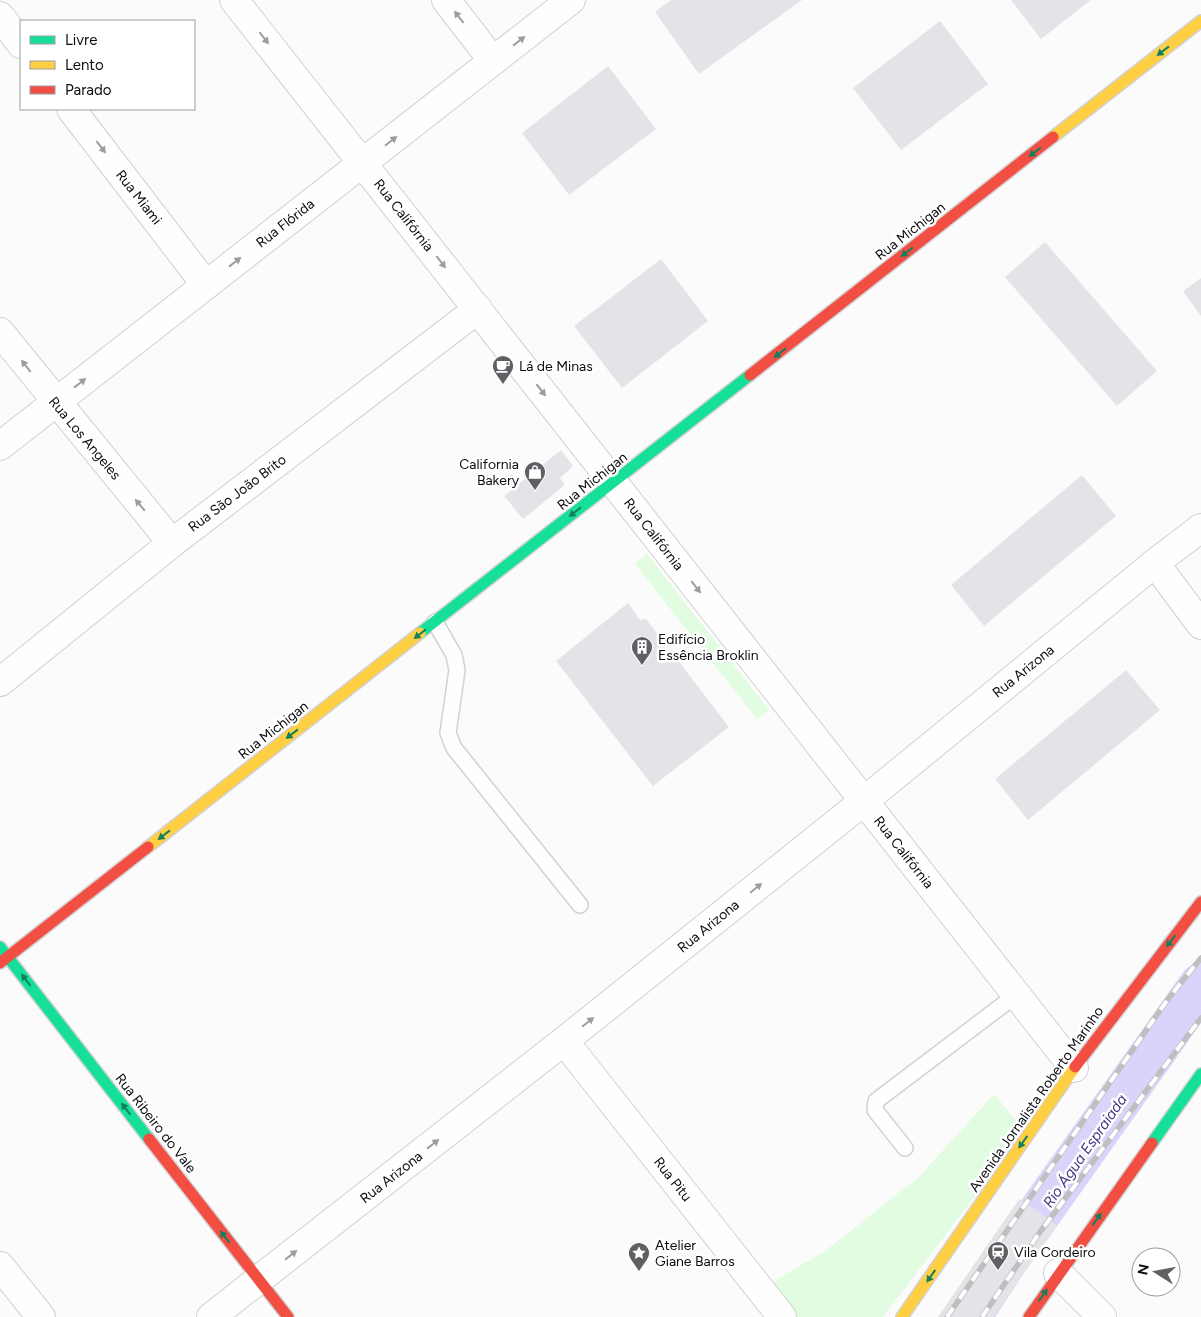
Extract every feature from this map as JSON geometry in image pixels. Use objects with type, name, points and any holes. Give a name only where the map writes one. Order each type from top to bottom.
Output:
[{"type":"street","name":"Rua Califórnia","points":[[234,0],[1074,1068]]},
{"type":"street","points":[[446,0],[493,61]]},
{"type":"street","name":"Rua Flórida","points":[[0,446],[571,0]]},
{"type":"street","points":[[0,16],[20,43]]},
{"type":"street","name":"Rua Michigan","points":[[4,960],[1201,21]]},
{"type":"street","name":"Rua Miami","points":[[72,110],[206,285]]},
{"type":"street","name":"Rua São João Brito","points":[[0,682],[172,542],[478,309]]},
{"type":"street","name":"Rua Los Angeles","points":[[0,332],[55,402],[172,542]]},
{"type":"street","name":"Rua Arizona","points":[[211,1317],[564,1041],[864,801],[1155,563],[1201,528]]},
{"type":"street","points":[[1155,563],[1201,624]]},
{"type":"street","name":"Avenida Jornalista Roberto Marinho","points":[[902,1317],[1074,1068],[1201,902]]},
{"type":"street","name":"Rua Ribeiro do Vale","points":[[0,948],[4,960],[288,1317]]},
{"type":"street","name":"Rua Pitu","points":[[564,1041],[782,1317]]},
{"type":"street","points":[[1029,1317],[1058,1273],[1201,1074]]},
{"type":"street","points":[[0,1266],[41,1317]]},
{"type":"street","points":[[1058,1273],[1102,1317]]},
{"type":"lane","points":[[435,622],[454,655],[457,670],[448,733],[454,748],[580,905]]},
{"type":"lane","points":[[905,1148],[875,1110],[876,1101],[1016,994]]},
{"type":"green space","points":[[647,554],[769,710],[757,719],[635,564]]},
{"type":"green space","points":[[994,1094],[1025,1131],[883,1317],[793,1317],[772,1294],[776,1280],[825,1251],[918,1178]]},
{"type":"building","points":[[671,0],[802,0],[699,74],[655,12]]},
{"type":"building","points":[[1011,0],[1091,0],[1041,39]]},
{"type":"building","points":[[940,21],[988,84],[901,150],[853,88]]},
{"type":"building","points":[[608,66],[656,129],[569,195],[522,133]]},
{"type":"building","points":[[1045,242],[1157,371],[1117,406],[1005,277]]},
{"type":"building","points":[[661,259],[708,321],[622,388],[574,326]]},
{"type":"building","points":[[1201,278],[1201,316],[1183,291]]},
{"type":"building","name":"California Bakery","points":[[561,450],[573,466],[560,478],[565,485],[523,519],[504,496]]},
{"type":"building","points":[[1082,475],[1116,516],[984,626],[951,585]]},
{"type":"building","points":[[628,603],[640,620],[646,619],[659,636],[659,640],[671,657],[676,658],[729,727],[653,786],[556,661]]},
{"type":"building","points":[[1126,670],[1160,710],[1028,820],[995,779]]},
{"type":"building","name":"Vila Cordeiro","points":[[1019,1199],[1057,1225],[994,1317],[938,1317]]},
{"type":"waterway","name":"Rio Água Espraiada","points":[[969,1317],[1006,1260],[1201,985]]},
{"type":"railway","points":[[947,1317],[1168,999],[1201,958]]},
{"type":"railway","points":[[982,1317],[1040,1232],[1201,1018]]},
{"type":"traffic: fast","points":[[420,633],[750,375]]},
{"type":"traffic: fast","points":[[0,947],[149,1139]]},
{"type":"traffic: fast","points":[[1152,1143],[1201,1074]]},
{"type":"traffic: slow","points":[[1053,137],[1201,21]]},
{"type":"traffic: slow","points":[[148,847],[420,633]]},
{"type":"traffic: slow","points":[[902,1317],[1075,1067]]},
{"type":"traffic: jam","points":[[750,375],[1053,137]]},
{"type":"traffic: jam","points":[[0,963],[148,847]]},
{"type":"traffic: jam","points":[[1075,1067],[1201,902]]},
{"type":"traffic: jam","points":[[149,1139],[288,1317]]},
{"type":"traffic: jam","points":[[1029,1317],[1152,1143]]},
{"type":"place","name":"Lá de Minas","points":[[503,385]]},
{"type":"place","name":"California Bakery","points":[[535,491]]},
{"type":"place","name":"Edifício Essência Broklin","points":[[642,666]]},
{"type":"place","name":"Vila Cordeiro","points":[[998,1271]]},
{"type":"place","name":"Atelier Giane Barros","points":[[639,1272]]}]
